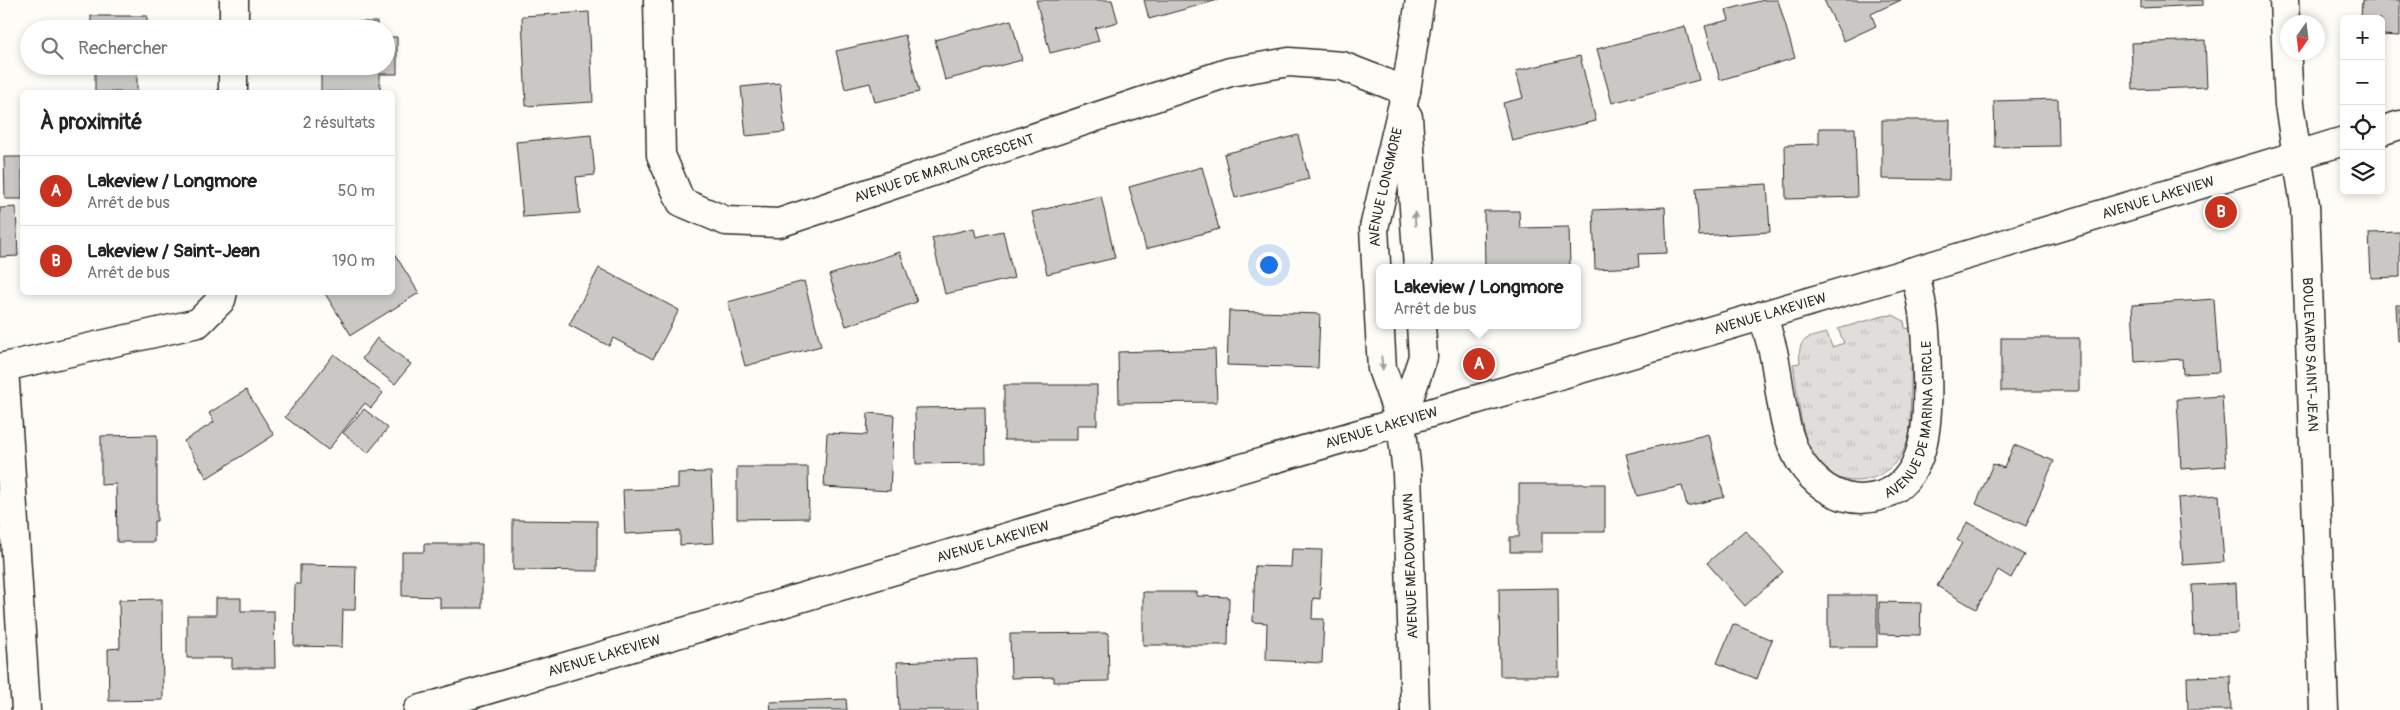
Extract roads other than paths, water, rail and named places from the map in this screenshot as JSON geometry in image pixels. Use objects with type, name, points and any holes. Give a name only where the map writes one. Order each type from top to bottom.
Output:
[{"type":"street","points":[[234,0],[234,20]]},
{"type":"street","name":"AVENUE DE MARLIN CRESCENT","points":[[658,0],[662,155],[681,202],[726,220],[779,222],[1230,72],[1289,62],[1342,66],[1406,91]]},
{"type":"street","name":"AVENUE LONGMORE","points":[[1376,264],[1374,228],[1406,91],[1420,0]]},
{"type":"street","name":"BOULEVARD SAINT-JEAN","points":[[2284,0],[2288,105],[2305,205],[2324,710]]},
{"type":"street","points":[[233,75],[233,90]]},
{"type":"street","name":"AVENUE LONGMORE","points":[[1406,91],[1418,264]]},
{"type":"street","points":[[2385,130],[2400,125]]},
{"type":"street","name":"AVENUE LAKEVIEW","points":[[418,710],[1914,271],[2340,142]]},
{"type":"street","name":"AVENUE DE MARINA CIRCLE","points":[[1763,315],[1773,350],[1787,426],[1799,459],[1811,476],[1824,488],[1841,496],[1859,499],[1875,498],[1892,491],[1906,480],[1919,458],[1926,431],[1928,395],[1926,320],[1914,271]]},
{"type":"street","points":[[26,710],[2,367],[198,323],[221,300],[222,295]]},
{"type":"street","name":"AVENUE LONGMORE","points":[[1380,329],[1382,369],[1401,422]]},
{"type":"street","points":[[1401,422],[1423,357],[1421,329]]},
{"type":"street","name":"AVENUE MEADOWLAWN","points":[[1401,422],[1407,473],[1415,710]]},
{"type":"place","name":"Lakeview / Saint-Jean","points":[[2221,212]]},
{"type":"place","name":"Lakeview / Longmore","points":[[1479,364]]}]
